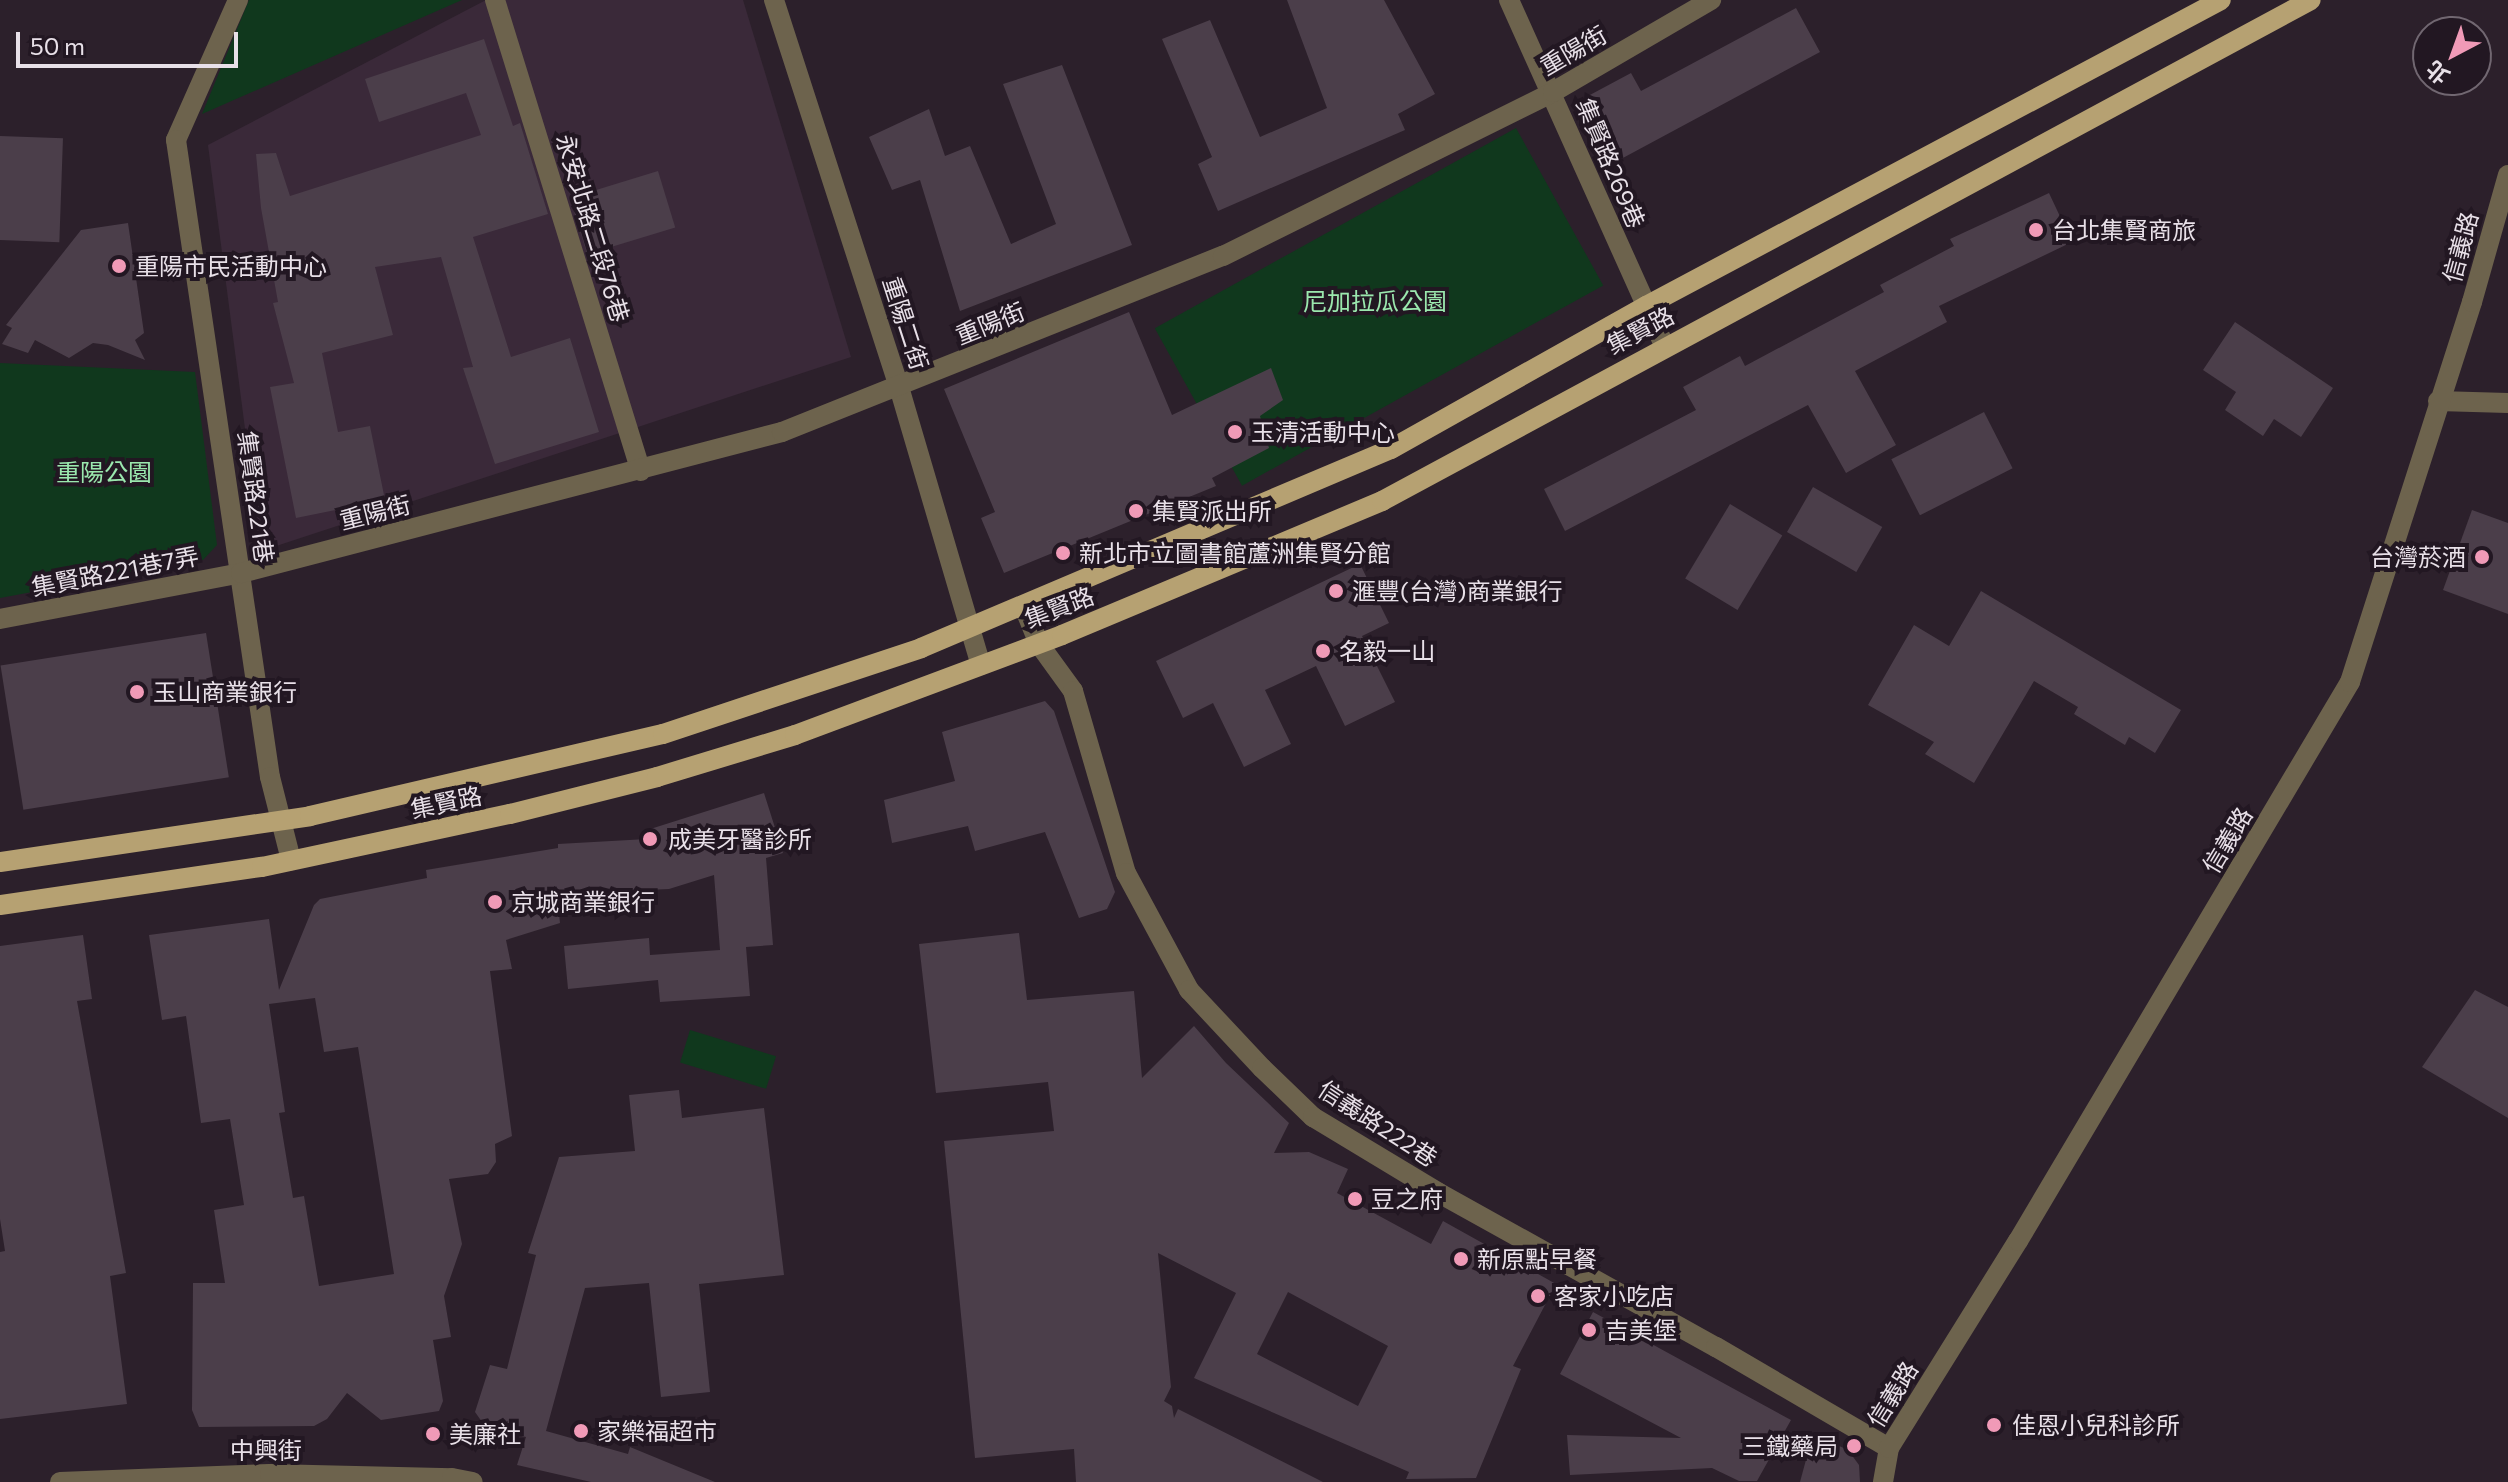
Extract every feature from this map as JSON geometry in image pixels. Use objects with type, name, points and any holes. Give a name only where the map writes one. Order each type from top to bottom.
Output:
[{"type":"main road","name":"集賢路","points":[[0,862],[280,822],[663,734],[921,648],[967,626],[1024,607],[1391,449],[1646,306],[2221,0]]},
{"type":"main road","name":"集賢路","points":[[0,905],[262,867],[510,814],[657,777],[795,735],[1039,644],[1382,501],[2311,0]]},
{"type":"street","name":"集賢路221巷","points":[[238,0],[176,140],[270,777],[291,860]]},
{"type":"street","name":"永安北路二段76巷","points":[[495,0],[641,471]]},
{"type":"street","name":"重陽二街","points":[[774,0],[899,387],[981,665]]},
{"type":"street","name":"集賢路269巷","points":[[1509,0],[1553,92],[1665,347]]},
{"type":"street","name":"重陽街","points":[[241,573],[782,432],[899,387],[1223,256],[1553,92],[1711,0]]},
{"type":"street","name":"信義路","points":[[1883,1482],[1889,1448],[2018,1241],[2350,682],[2472,302],[2508,175]]},
{"type":"street","points":[[2438,401],[2508,403]]},
{"type":"street","name":"集賢路221巷7弄","points":[[0,619],[241,573]]},
{"type":"street","name":"信義路222巷","points":[[1024,607],[1039,644],[1073,691],[1126,873],[1189,990],[1262,1068],[1313,1117],[1439,1193],[1716,1347],[1889,1448]]},
{"type":"street","name":"中興街","points":[[60,1482],[270,1474],[452,1478],[473,1482]]},
{"type":"shaded area","points":[[486,0],[743,0],[851,357],[261,551],[208,145]]},
{"type":"green space","points":[[249,0],[462,0],[202,114]]},
{"type":"green space","name":"尼加拉瓜公園","points":[[1516,128],[1603,285],[1242,486],[1155,328]]},
{"type":"green space","name":"重陽公園","points":[[0,363],[195,372],[217,545],[203,560],[0,598]]},
{"type":"green space","points":[[690,1030],[776,1056],[766,1089],[680,1063]]},
{"type":"building","points":[[1287,0],[1384,0],[1435,94],[1398,114],[1405,130],[1218,211],[1198,164],[1212,157],[1162,39],[1210,20],[1260,137],[1327,108]]},
{"type":"building","points":[[1796,8],[1820,52],[1621,159],[1588,96],[1631,73],[1641,91]]},
{"type":"building","points":[[484,39],[513,126],[520,123],[548,214],[473,237],[511,357],[570,338],[599,432],[495,464],[463,368],[473,367],[441,257],[375,267],[393,335],[322,353],[338,432],[370,426],[385,500],[296,518],[270,387],[294,383],[273,303],[278,302],[261,208],[256,154],[276,153],[290,196],[481,135],[466,93],[379,122],[365,79]]},
{"type":"building","points":[[1062,65],[1132,245],[960,311],[920,180],[892,190],[869,137],[929,109],[945,156],[970,146],[1011,244],[1056,224],[1003,84]]},
{"type":"building","points":[[0,136],[63,138],[59,242],[0,240]]},
{"type":"building","points":[[658,171],[675,227],[587,254],[570,198]]},
{"type":"building","points":[[2049,193],[2072,242],[1939,306],[1947,322],[1855,371],[1896,445],[1846,473],[1808,405],[1565,531],[1544,489],[1696,410],[1683,387],[1740,356],[1745,366],[1884,292],[1880,285],[1954,246],[1950,239]]},
{"type":"building","points":[[128,223],[144,333],[135,340],[145,360],[108,345],[93,343],[69,358],[35,340],[28,353],[2,344],[12,328],[6,325],[81,230]]},
{"type":"building","points":[[1129,312],[1172,415],[1271,368],[1283,400],[1260,416],[1269,448],[1212,478],[1216,486],[1004,573],[981,518],[995,512],[944,389]]},
{"type":"building","points":[[2235,322],[2333,388],[2301,437],[2274,419],[2263,436],[2225,410],[2236,392],[2203,370]]},
{"type":"building","points":[[1984,412],[2013,468],[1920,515],[1891,459]]},
{"type":"building","points":[[1813,487],[1882,527],[1856,572],[1787,532]]},
{"type":"building","points":[[1730,504],[1782,535],[1737,610],[1685,579]]},
{"type":"building","name":"台灣菸酒","points":[[2472,510],[2508,523],[2508,614],[2443,590]]},
{"type":"building","points":[[1360,564],[1389,623],[1362,636],[1395,702],[1345,726],[1316,666],[1265,690],[1291,744],[1244,767],[1213,703],[1183,718],[1156,661]]},
{"type":"building","points":[[1981,591],[2181,710],[2155,753],[2129,737],[2125,745],[2074,714],[2078,707],[2034,681],[1974,783],[1925,754],[1934,742],[1868,705],[1914,625],[1949,646]]},
{"type":"building","points":[[206,633],[229,777],[23,810],[1,666]]},
{"type":"building","points":[[1045,701],[1054,711],[1115,892],[1107,909],[1079,918],[1045,832],[975,851],[968,826],[892,843],[884,800],[955,781],[942,732]]},
{"type":"building","points":[[764,793],[783,853],[766,858],[773,945],[746,947],[750,996],[660,1002],[658,980],[568,989],[564,946],[649,938],[650,955],[720,950],[714,875],[669,889],[557,894],[560,923],[506,940],[512,969],[490,971],[512,1136],[495,1144],[496,1162],[488,1174],[449,1179],[462,1244],[444,1296],[451,1337],[433,1340],[443,1401],[439,1411],[381,1420],[347,1393],[327,1419],[314,1426],[199,1427],[192,1410],[193,1283],[225,1283],[214,1210],[244,1205],[230,1119],[201,1123],[186,1016],[162,1020],[149,935],[269,919],[279,990],[314,905],[320,899],[427,878],[426,870],[558,848],[558,844],[647,839],[644,831]],"holes":[[[315,998],[324,1052],[358,1047],[394,1274],[319,1286],[304,1196],[293,1198],[279,1113],[285,1112],[269,1004]]]},
{"type":"building","points":[[1019,933],[1027,1000],[1134,991],[1142,1078],[1194,1026],[1226,1063],[1289,1123],[1274,1153],[1309,1152],[1348,1169],[1337,1193],[1431,1244],[1443,1221],[1556,1284],[1513,1366],[1521,1369],[1476,1478],[1406,1479],[1409,1472],[1194,1378],[1236,1293],[1158,1253],[1171,1387],[1164,1401],[1172,1406],[1174,1418],[1178,1409],[1323,1482],[1076,1482],[1074,1449],[975,1458],[944,1141],[1054,1131],[1048,1082],[936,1093],[919,944]],"holes":[[[1288,1292],[1388,1346],[1358,1406],[1257,1354]]]},
{"type":"building","points":[[83,935],[92,999],[77,1001],[126,1273],[110,1276],[127,1404],[0,1419],[0,1252],[5,1251],[0,1219],[0,946]]},
{"type":"building","points":[[2475,990],[2508,1007],[2508,1118],[2422,1067]]},
{"type":"building","points":[[679,1090],[682,1118],[764,1108],[784,1275],[699,1284],[710,1392],[661,1397],[649,1283],[585,1288],[546,1431],[628,1454],[630,1447],[715,1482],[591,1482],[517,1465],[526,1437],[487,1429],[475,1412],[490,1365],[507,1369],[536,1255],[528,1253],[559,1157],[635,1151],[629,1095]]},
{"type":"building","points":[[1593,1312],[1791,1420],[1757,1481],[1739,1481],[1712,1468],[1570,1475],[1567,1435],[1681,1438],[1560,1374]]},
{"type":"building","points":[[1813,1434],[1848,1450],[1859,1465],[1860,1482],[1800,1482]]},
{"type":"place","name":"台北集賢商旅","points":[[2036,230]]},
{"type":"place","name":"重陽市民活動中心","points":[[119,266]]},
{"type":"place","name":"玉清活動中心","points":[[1235,432]]},
{"type":"place","name":"集賢派出所","points":[[1136,511]]},
{"type":"place","name":"新北市立圖書館蘆洲集賢分館","points":[[1063,553]]},
{"type":"place","name":"台灣菸酒","points":[[2482,557]]},
{"type":"place","name":"滙豐(台灣)商業銀行","points":[[1336,591]]},
{"type":"place","name":"名毅一山","points":[[1323,651]]},
{"type":"place","name":"玉山商業銀行","points":[[137,692]]},
{"type":"place","name":"成美牙醫診所","points":[[650,839]]},
{"type":"place","name":"京城商業銀行","points":[[495,902]]},
{"type":"place","name":"豆之府","points":[[1355,1199]]},
{"type":"place","name":"新原點早餐","points":[[1461,1259]]},
{"type":"place","name":"客家小吃店","points":[[1538,1296]]},
{"type":"place","name":"吉美堡","points":[[1589,1330]]},
{"type":"place","name":"佳恩小兒科診所","points":[[1994,1425]]},
{"type":"place","name":"家樂福超市","points":[[581,1431]]},
{"type":"place","name":"美廉社","points":[[433,1434]]},
{"type":"place","name":"三鐵藥局","points":[[1854,1446]]}]
